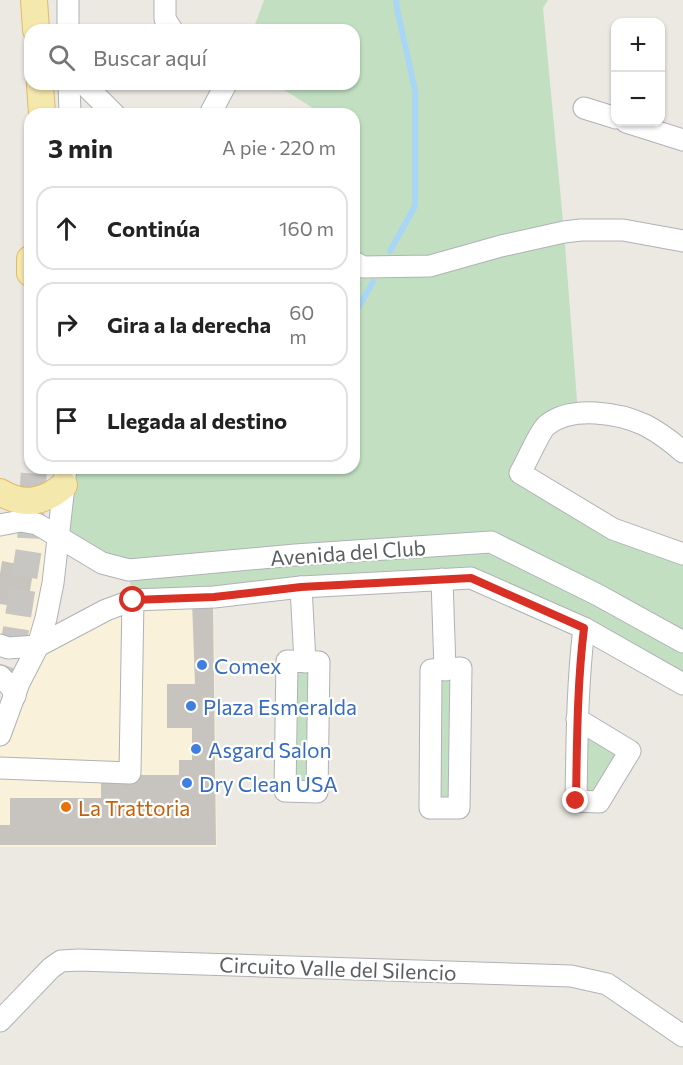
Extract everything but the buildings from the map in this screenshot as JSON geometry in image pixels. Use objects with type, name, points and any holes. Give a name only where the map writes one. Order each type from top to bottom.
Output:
[{"type":"main road","points":[[31,24],[32,0]]},
{"type":"main road","points":[[32,0],[35,24]]},
{"type":"main road","points":[[31,90],[31,108]]},
{"type":"main road","points":[[40,90],[42,108]]},
{"type":"main road","points":[[0,492],[10,498],[26,502],[45,498],[55,493],[65,476]]},
{"type":"street","points":[[68,0],[68,24]]},
{"type":"street","points":[[165,0],[165,19],[168,24]]},
{"type":"street","points":[[69,90],[70,108]]},
{"type":"street","points":[[90,90],[108,108]]},
{"type":"street","points":[[213,108],[223,90]]},
{"type":"street","points":[[584,108],[611,117]]},
{"type":"street","points":[[639,126],[683,140]]},
{"type":"street","points":[[360,265],[430,266],[501,246],[581,230],[623,230],[683,241]]},
{"type":"street","points":[[683,452],[647,426],[632,420],[602,413],[578,413],[545,425],[520,473],[614,529],[683,554]]},
{"type":"street","points":[[0,735],[19,683],[38,646],[46,618],[53,583],[65,476]]},
{"type":"street","name":"Avenida del Club","points":[[0,525],[21,521],[38,524],[102,563],[129,570],[295,555],[491,542],[598,595],[683,642]]},
{"type":"street","name":"Avenida del Club","points":[[0,645],[8,648],[38,646],[106,610],[133,600],[214,597],[301,587],[471,578],[584,628],[683,684]]},
{"type":"street","points":[[442,579],[445,670]]},
{"type":"street","points":[[301,587],[305,662]]},
{"type":"street","points":[[0,768],[130,773],[133,600]]},
{"type":"street","points":[[577,719],[579,669],[584,628]]},
{"type":"street","points":[[287,661],[305,662],[319,662],[317,792],[285,791],[287,661]]},
{"type":"street","points":[[461,669],[459,808],[430,808],[431,670],[445,670],[461,669]]},
{"type":"street","points":[[0,676],[11,687],[15,696]]},
{"type":"street","name":"Circuito Valle del Silencio","points":[[0,1020],[51,968],[61,961],[79,960],[572,976],[607,984],[683,1036]]},
{"type":"shaded area","name":"Plaza Esmeralda","points":[[0,527],[57,537],[38,645],[106,610],[214,597],[217,847],[0,847],[0,735],[38,646],[0,645]]},
{"type":"green space","points":[[264,0],[548,0],[543,8],[578,413],[562,418],[520,473],[683,554],[683,684],[471,578],[133,600],[128,570],[57,537],[63,474],[360,474],[360,108],[313,108],[284,90],[360,90],[360,24],[255,24]]},
{"type":"green space","points":[[287,661],[319,662],[317,792],[285,791]]},
{"type":"green space","points":[[431,670],[461,670],[459,808],[430,808]]},
{"type":"green space","points":[[577,719],[630,751],[599,802],[576,801]]},
{"type":"waterway","points":[[390,251],[415,206],[415,90],[396,0]]},
{"type":"waterway","points":[[360,305],[373,282]]},
{"type":"tunnel","points":[[0,691],[11,660],[30,542],[34,474]]},
{"type":"place","name":"Comex","points":[[202,665]]},
{"type":"place","name":"Plaza Esmeralda","points":[[191,706]]},
{"type":"place","name":"Asgard Salon","points":[[196,749]]},
{"type":"place","name":"Dry Clean USA","points":[[187,783]]},
{"type":"place","name":"La Trattoria","points":[[66,807]]},
{"type":"route","points":[[133,600],[214,597],[301,587],[471,578],[584,628],[579,669],[576,801]]}]
